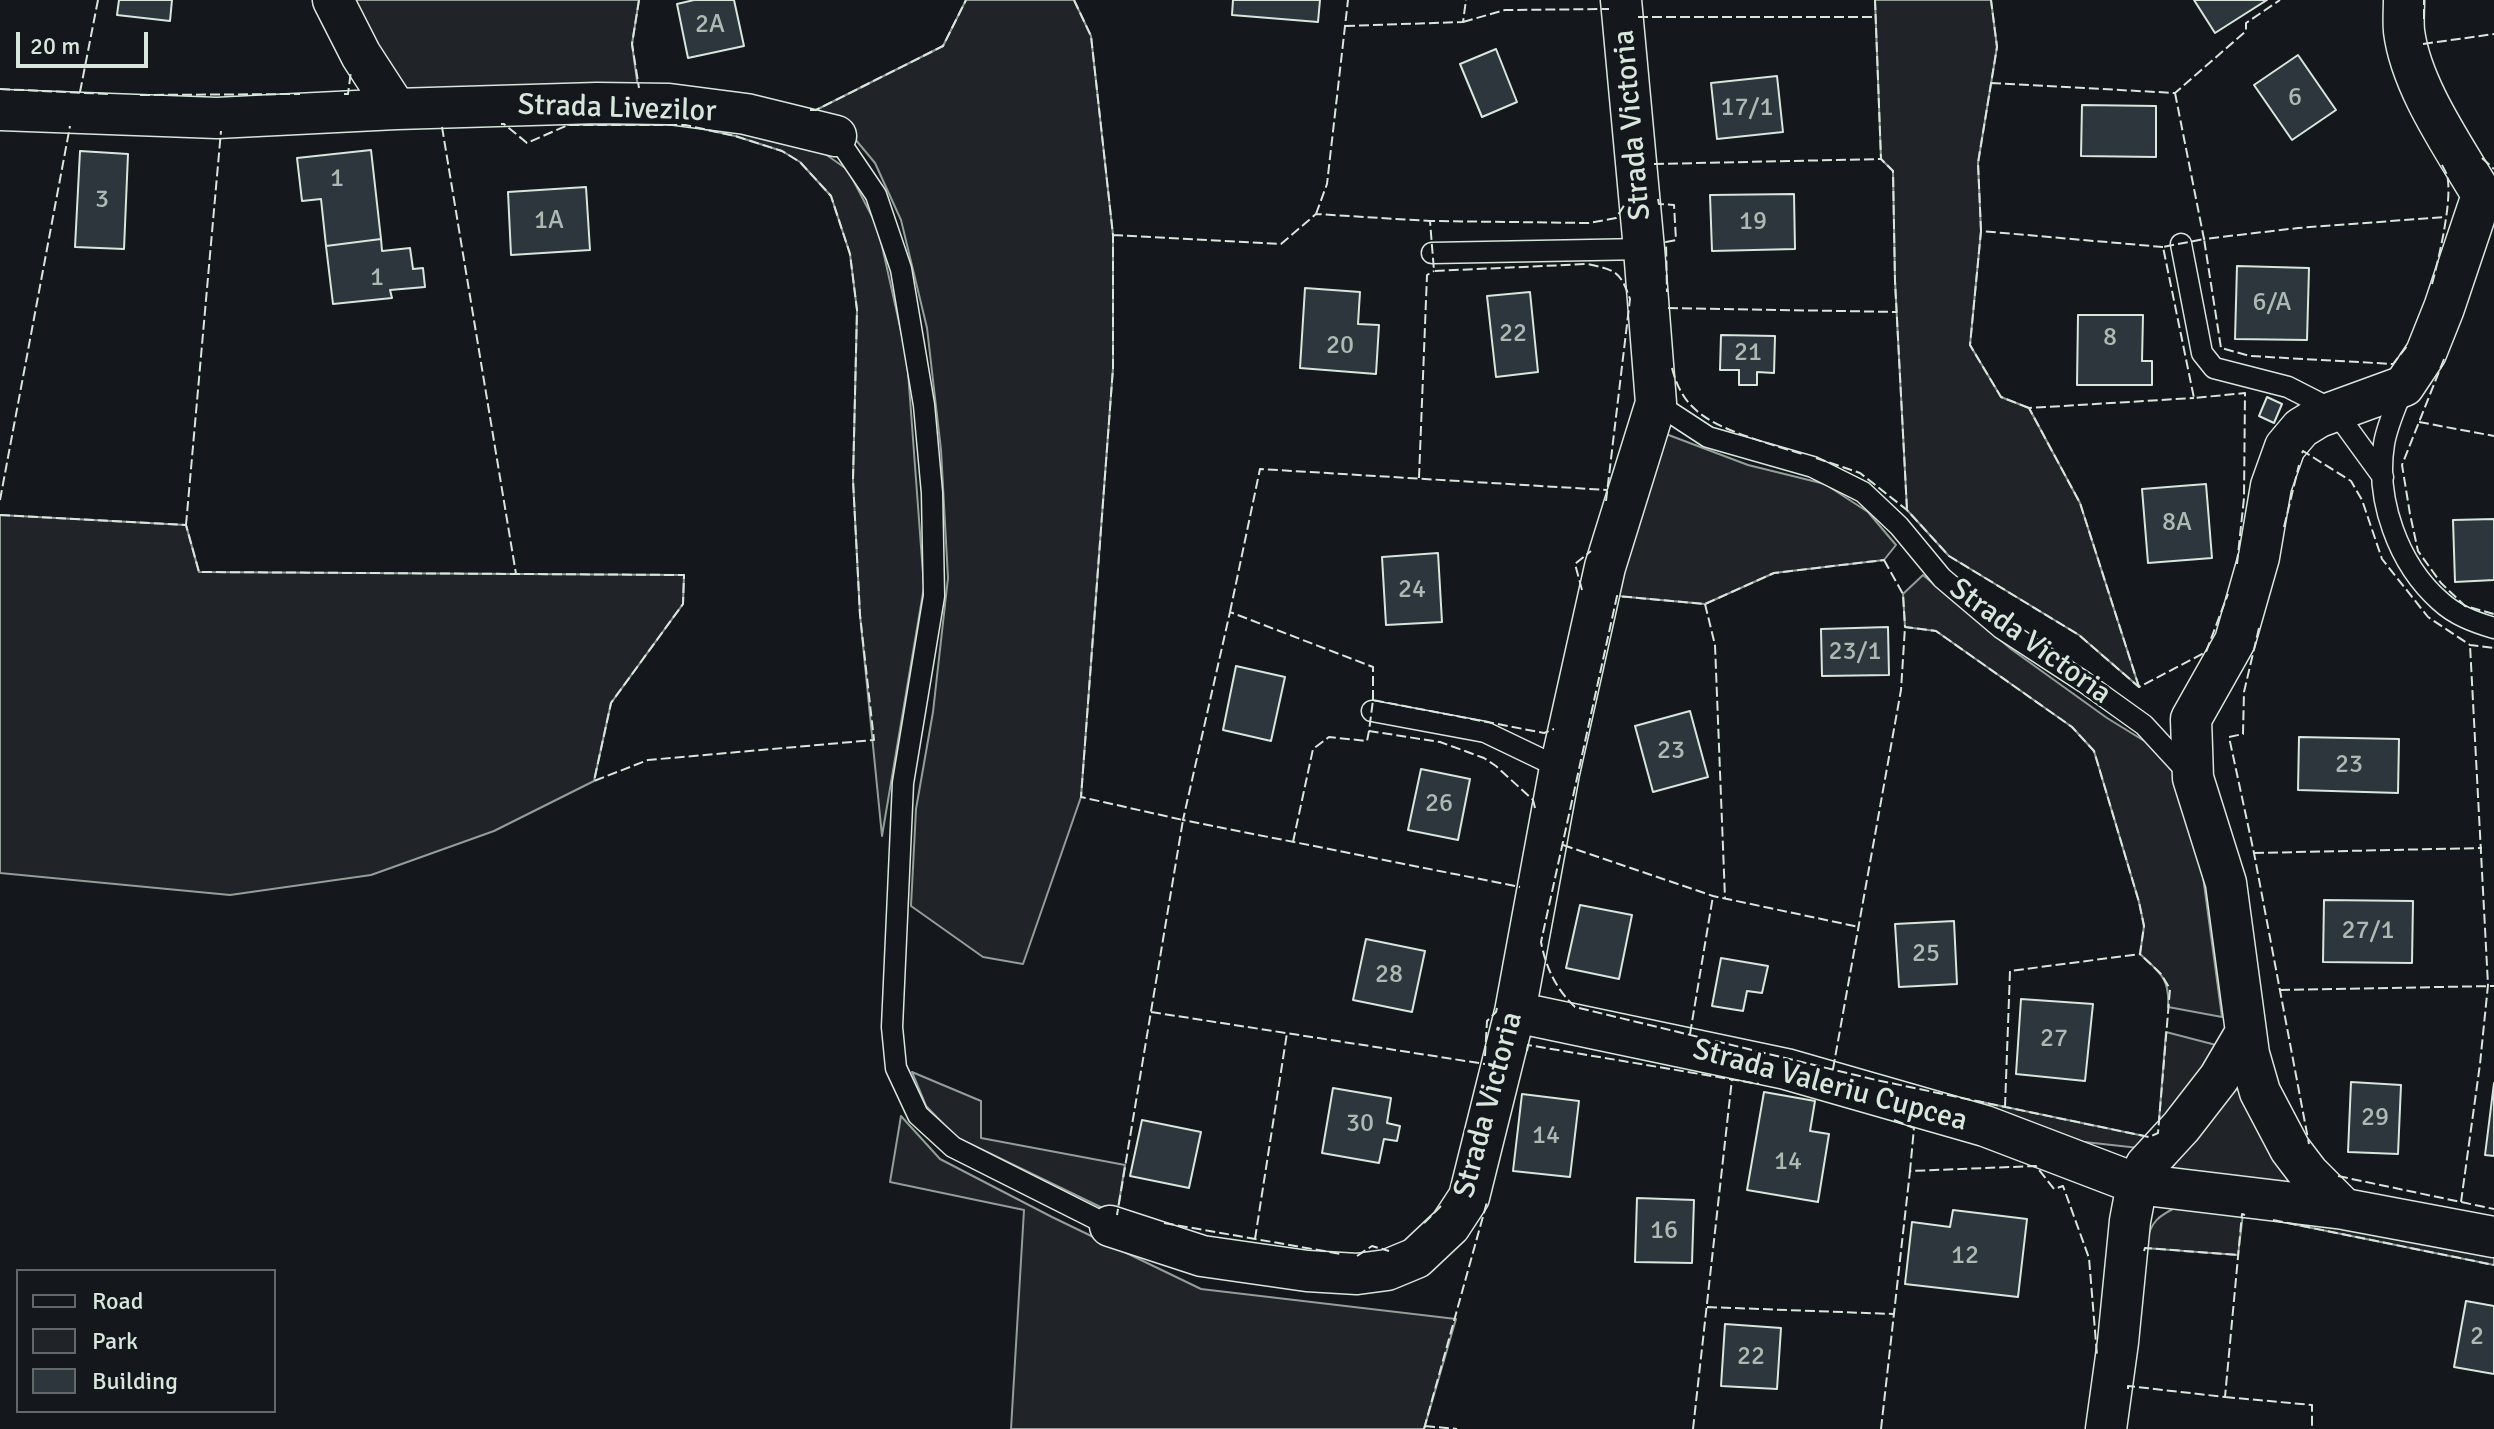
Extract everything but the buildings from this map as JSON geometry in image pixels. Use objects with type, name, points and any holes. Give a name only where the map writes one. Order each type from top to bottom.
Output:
[{"type":"street","points":[[333,0],[361,55],[396,109]]},
{"type":"street","name":"Strada Victoria","points":[[1110,1226],[1202,1256],[1307,1271],[1357,1274],[1387,1270],[1416,1258],[1450,1226],[1469,1197],[1515,1012],[1560,768],[1605,567],[1656,403],[1621,0]]},
{"type":"street","points":[[2344,1209],[2309,1174],[2278,1129],[2260,1092],[2249,1054],[2226,883],[2193,778],[2191,719],[2235,641],[2259,557],[2271,486],[2285,447],[2301,428],[2319,417],[2404,386],[2426,353],[2488,196],[2427,98],[2410,60],[2404,31],[2404,0]]},
{"type":"street","name":"Strada Livezilor","points":[[0,110],[217,118],[396,109],[669,104],[746,114],[836,136]]},
{"type":"street","name":"Strada Valeriu Cupcea","points":[[1515,1012],[1786,1069],[1985,1126],[2137,1184],[2344,1209],[2494,1237]]},
{"type":"street","points":[[2106,1429],[2137,1184],[2146,1165],[2219,1078],[2246,1032]]},
{"type":"lane","points":[[836,136],[876,195],[901,269],[924,405],[932,493],[934,596],[903,783],[892,1027],[896,1068],[918,1115],[953,1147],[1110,1226]]},
{"type":"lane","points":[[2181,244],[2202,353],[2214,368],[2288,387],[2335,411],[2383,477]]},
{"type":"lane","name":"Strada Victoria","points":[[1432,253],[1644,249]]},
{"type":"lane","points":[[2404,386],[2384,444],[2384,498],[2392,528],[2422,582],[2440,602],[2468,620],[2494,628]]},
{"type":"lane","name":"Strada Victoria","points":[[1656,403],[1708,437],[1813,467],[1863,492],[1899,526],[1942,578],[2001,628],[2144,725],[2193,778]]},
{"type":"lane","points":[[1372,711],[1485,732],[1560,768]]},
{"type":"green space","points":[[349,0],[639,0],[632,44],[638,88],[400,96]]},
{"type":"green space","points":[[966,0],[1074,0],[1091,36],[1113,235],[1113,368],[1081,797],[1023,964],[983,957],[911,906],[916,809],[933,712],[948,578],[941,450],[927,328],[901,220],[875,163],[845,127],[816,110],[943,46]]},
{"type":"green space","points":[[1875,0],[1991,0],[1997,47],[1978,163],[1981,231],[1970,345],[2001,397],[2029,408],[2080,503],[2139,687],[2079,635],[1949,556],[1907,510],[1895,281],[1893,171],[1881,159]]},
{"type":"green space","points":[[572,118],[689,119],[811,144],[848,170],[878,228],[907,358],[924,587],[882,836],[860,615],[853,480],[857,310],[850,254],[831,196],[800,162],[782,151],[735,136],[685,125],[568,125]]},
{"type":"green space","points":[[1658,431],[1748,465],[1825,484],[1868,512],[1896,545],[1884,560],[1774,573],[1705,604],[1617,596]]},
{"type":"green space","points":[[0,515],[186,525],[199,572],[684,575],[683,604],[611,703],[594,781],[494,831],[371,875],[230,895],[0,873]]},
{"type":"green space","points":[[1923,575],[2011,649],[2107,718],[2151,745],[2178,778],[2200,854],[2222,1017],[2168,1007],[2165,982],[2140,954],[2144,926],[2139,902],[2094,751],[2072,727],[1936,631],[1905,627],[1903,594]]},
{"type":"green space","points":[[2166,1032],[2216,1045],[2212,1060],[2162,1136],[2139,1148],[2057,1139],[1986,1115],[1977,1101],[2149,1137],[2158,1133]]},
{"type":"green space","points":[[2240,1070],[2317,1194],[2169,1172]]},
{"type":"green space","points":[[912,1072],[981,1101],[981,1138],[1125,1165],[1117,1215],[956,1137],[926,1106]]},
{"type":"green space","points":[[901,1116],[940,1159],[1201,1289],[1456,1319],[1424,1429],[1011,1429],[1024,1210],[890,1182]]},
{"type":"green space","points":[[2185,1203],[2494,1253],[2494,1265],[2243,1214],[2238,1255],[2145,1248],[2153,1224]]},
{"type":"fence","points":[[80,92],[98,0]]},
{"type":"fence","points":[[639,0],[632,44],[639,88]]},
{"type":"fence","points":[[810,110],[816,110],[943,46],[966,0]]},
{"type":"fence","points":[[1074,0],[1091,36],[1113,235],[1113,368],[1081,797],[1183,820],[1117,1215]]},
{"type":"fence","points":[[1316,214],[1327,184],[1348,0]]},
{"type":"fence","points":[[1345,26],[1463,22],[1466,0]]},
{"type":"fence","points":[[1875,0],[1881,159],[1893,171],[1895,281],[1907,510]]},
{"type":"fence","points":[[1981,231],[1978,163],[1997,47],[1991,0]]},
{"type":"fence","points":[[1991,83],[2175,93],[2246,31],[2246,23],[2280,0]]},
{"type":"fence","points":[[2424,0],[2424,19]]},
{"type":"fence","points":[[1463,22],[1505,10],[1609,9]]},
{"type":"fence","points":[[1638,17],[1875,17]]},
{"type":"fence","points":[[2423,44],[2494,34]]},
{"type":"fence","points":[[344,94],[348,94],[351,71]]},
{"type":"fence","points":[[0,89],[108,94]]},
{"type":"fence","points":[[2175,93],[2204,239],[2298,228],[2445,217]]},
{"type":"fence","points":[[140,95],[300,94]]},
{"type":"fence","points":[[0,515],[186,525],[199,572],[684,575],[683,604],[611,703],[594,781],[648,760],[874,740],[860,615],[853,480],[857,310],[850,254],[831,196],[800,162],[782,151],[685,125],[568,125],[527,143],[501,124]]},
{"type":"fence","points":[[0,500],[70,126]]},
{"type":"fence","points":[[442,127],[516,574]]},
{"type":"fence","points":[[186,525],[221,131]]},
{"type":"fence","points":[[2482,158],[2494,169]]},
{"type":"fence","points":[[1654,164],[1881,159]]},
{"type":"fence","points":[[2432,284],[2448,204],[2448,179],[2441,163]]},
{"type":"fence","points":[[1658,199],[1659,204],[1674,205],[1676,240],[1666,242],[1667,292]]},
{"type":"fence","points":[[1606,501],[1630,299],[1620,277],[1611,270],[1587,264],[1434,271],[1430,221],[1589,223],[1616,218],[1625,204]]},
{"type":"fence","points":[[1113,235],[1281,244],[1316,214],[1430,221]]},
{"type":"fence","points":[[2029,408],[2001,397],[1970,345],[1981,231],[2163,247]]},
{"type":"fence","points":[[2237,564],[2244,498],[2245,393],[2194,398],[2163,247],[2204,239],[2221,348],[2250,356],[2393,364],[2407,346]]},
{"type":"fence","points":[[1419,478],[1427,275],[1434,271]]},
{"type":"fence","points":[[1668,308],[1897,312]]},
{"type":"fence","points":[[2444,359],[2402,465],[2410,514],[2418,551],[2441,583],[2465,606],[2494,614]]},
{"type":"fence","points":[[1672,368],[1684,396],[1706,418],[1748,437],[1805,455]]},
{"type":"fence","points":[[2139,687],[2080,503],[2029,408],[2194,398]]},
{"type":"fence","points":[[2419,422],[2494,436]]},
{"type":"fence","points":[[2302,453],[2351,481],[2362,500],[2382,559],[2428,617],[2470,645],[2494,648]]},
{"type":"fence","points":[[1816,458],[1860,473],[1907,510],[1949,556],[2079,635],[2139,687],[2206,652],[2228,594]]},
{"type":"fence","points":[[2284,527],[2299,465]]},
{"type":"fence","points":[[1230,612],[1260,469],[1607,490]]},
{"type":"fence","points":[[1582,590],[1575,564],[1591,551]]},
{"type":"fence","points":[[1884,560],[1903,594],[1905,627],[1936,631],[2072,727],[2094,751],[2139,902],[2144,926],[2140,954],[2161,974],[2170,989],[2158,1133],[2149,1137],[1876,1080],[1575,1007],[1553,978],[1541,942],[1617,596],[1705,604],[1774,573],[1884,560]]},
{"type":"fence","points":[[1705,604],[1715,645],[1725,898]]},
{"type":"fence","points":[[1373,700],[1373,667],[1230,612],[1183,820],[1520,887]]},
{"type":"fence","points":[[1833,1069],[1901,690],[1905,627]]},
{"type":"fence","points":[[2259,628],[2244,692],[2243,734],[2229,737],[2309,1144]]},
{"type":"fence","points":[[2461,1202],[2488,985],[2470,645]]},
{"type":"fence","points":[[1535,808],[1533,800],[1484,758],[1440,742],[1369,731],[1373,700],[1544,733],[1554,729]]},
{"type":"fence","points":[[1293,842],[1313,749],[1329,737],[1367,741],[1369,731]]},
{"type":"fence","points":[[1563,845],[1713,896],[1859,927]]},
{"type":"fence","points":[[2254,853],[2482,848]]},
{"type":"fence","points":[[1690,1034],[1713,896]]},
{"type":"fence","points":[[2005,1107],[2010,971],[2140,954]]},
{"type":"fence","points":[[2280,990],[2494,986]]},
{"type":"fence","points":[[1485,1056],[1487,1021],[1497,1008]]},
{"type":"fence","points":[[1151,1012],[1485,1064]]},
{"type":"fence","points":[[1255,1239],[1287,1033]]},
{"type":"fence","points":[[1527,1051],[1528,1045],[1759,1084]]},
{"type":"fence","points":[[1693,1429],[1732,1079]]},
{"type":"fence","points":[[1894,1120],[1914,1128],[1910,1171],[2036,1166],[2054,1189],[2063,1186],[2089,1258],[2097,1355]]},
{"type":"fence","points":[[1881,1429],[1910,1171]]},
{"type":"fence","points":[[2338,1176],[2494,1209]]},
{"type":"fence","points":[[1424,1429],[1487,1202]]},
{"type":"fence","points":[[1424,1223],[1441,1206]]},
{"type":"fence","points":[[2128,1389],[2128,1386],[2225,1397],[2242,1214],[2245,1215]]},
{"type":"fence","points":[[2273,1220],[2494,1265]]},
{"type":"fence","points":[[1164,1223],[1341,1254]]},
{"type":"fence","points":[[1357,1256],[1372,1246],[1389,1251]]},
{"type":"fence","points":[[2144,1251],[2145,1248],[2238,1255]]},
{"type":"fence","points":[[1707,1307],[1893,1314]]},
{"type":"fence","points":[[2225,1397],[2312,1405],[2312,1429]]},
{"type":"fence","points":[[1425,1426],[1457,1429]]}]
